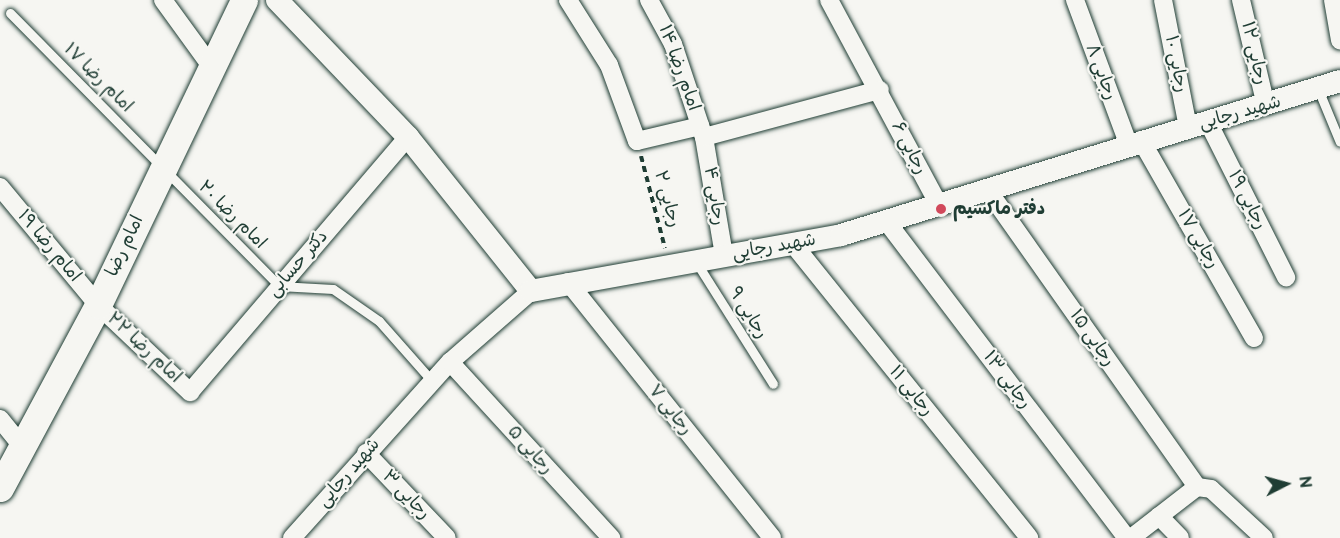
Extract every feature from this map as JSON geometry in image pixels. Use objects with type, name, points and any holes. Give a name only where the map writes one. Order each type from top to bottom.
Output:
[{"type":"main road","name":"امام رضا","points":[[0,488],[25,450],[98,305],[162,167],[244,0]]},
{"type":"street","points":[[163,0],[211,66]]},
{"type":"street","points":[[277,0],[408,137],[531,291]]},
{"type":"street","points":[[568,0],[609,64],[637,141],[702,132],[880,90]]},
{"type":"street","name":"امام رضا ۱۴","points":[[649,0],[673,44],[702,132]]},
{"type":"street","name":"رجایی ۶","points":[[830,0],[880,90],[939,205]]},
{"type":"street","name":"رجایی ۸","points":[[1075,0],[1135,142]]},
{"type":"street","name":"رجایی ۱۰","points":[[1163,0],[1198,125]]},
{"type":"street","name":"رجایی ۱۲","points":[[1241,0],[1266,106]]},
{"type":"street","points":[[1333,0],[1340,40]]},
{"type":"street","name":"شهید رجایی","points":[[292,538],[450,362],[531,291],[568,282],[793,244],[887,222],[1135,142],[1266,106],[1340,81]]},
{"type":"street","name":"رجایی ۱۹","points":[[1198,125],[1286,277]]},
{"type":"street","name":"رجایی ۴","points":[[702,132],[723,255]]},
{"type":"street","name":"دکتر حسابی","points":[[190,392],[408,137]]},
{"type":"street","name":"رجایی ۱۷","points":[[1135,142],[1254,338]]},
{"type":"street","name":"امام رضا ۱۹","points":[[0,187],[98,305]]},
{"type":"street","name":"رجایی ۱۵","points":[[987,189],[1197,487]]},
{"type":"street","name":"رجایی ۱۳","points":[[887,222],[1129,538]]},
{"type":"street","name":"رجایی ۱۱","points":[[793,244],[1029,538]]},
{"type":"street","name":"رجایی ۷","points":[[568,282],[772,538]]},
{"type":"street","name":"امام رضا ۲۲","points":[[98,305],[190,392]]},
{"type":"street","name":"رجایی ۵","points":[[450,362],[611,538]]},
{"type":"street","points":[[0,419],[25,450]]},
{"type":"street","name":"رجایی ۳","points":[[366,453],[447,538]]},
{"type":"street","points":[[1129,538],[1197,487],[1211,489],[1264,538]]},
{"type":"street","points":[[1159,516],[1180,538]]},
{"type":"lane","name":"امام رضا ۱۷","points":[[10,13],[162,167]]},
{"type":"lane","points":[[1318,89],[1340,142]]},
{"type":"lane","name":"امام رضا ۲۰","points":[[162,167],[279,286]]},
{"type":"lane","name":"رجایی ۹","points":[[695,260],[773,384]]},
{"type":"lane","points":[[279,286],[333,289],[379,321],[432,381]]},
{"type":"path","name":"رجایی ۲","points":[[637,141],[670,264]]},
{"type":"place","name":"دفتر ماکسیم","points":[[941,209]]}]
